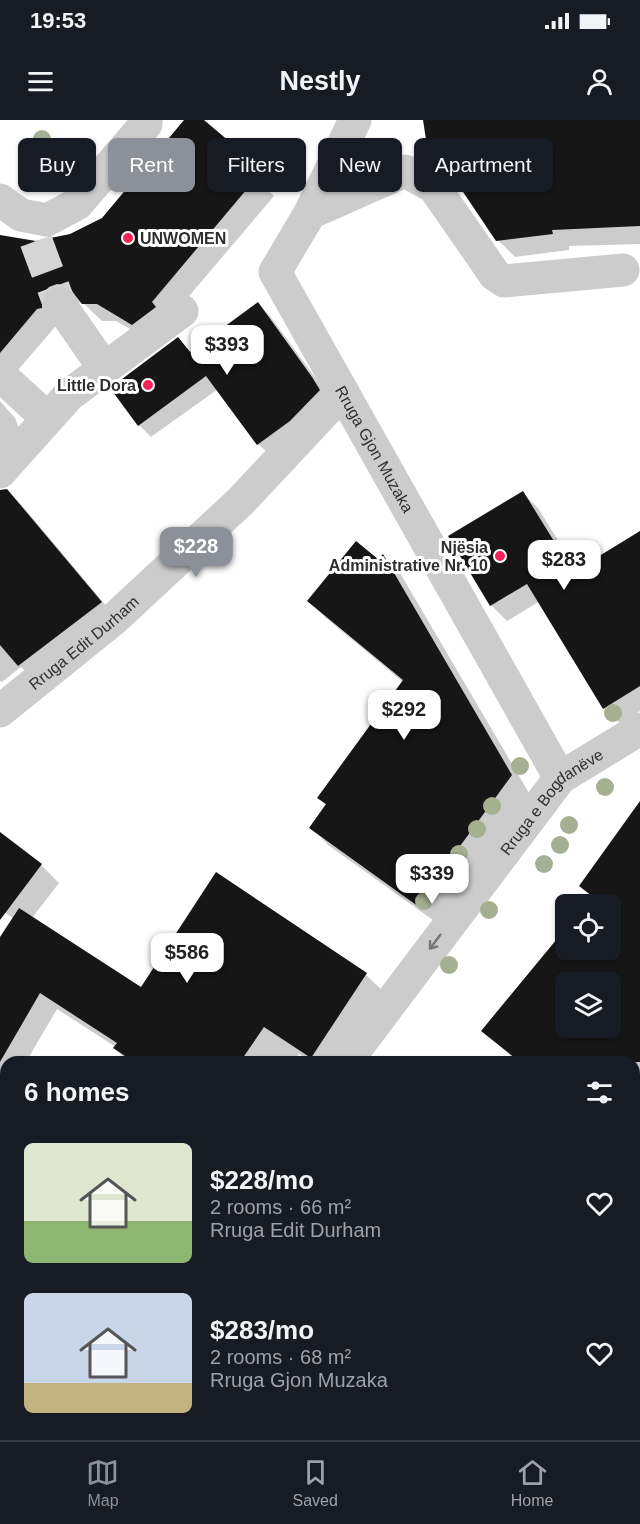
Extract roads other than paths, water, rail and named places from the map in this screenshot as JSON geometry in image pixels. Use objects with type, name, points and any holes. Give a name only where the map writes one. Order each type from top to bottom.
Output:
[{"type":"street","points":[[19,219],[48,220],[77,204],[146,124],[146,120]]},
{"type":"street","name":"Rruga Gjon Muzaka","points":[[355,120],[310,213],[275,272],[560,778]]},
{"type":"street","points":[[310,213],[405,171],[434,187],[495,275],[504,281],[623,270]]},
{"type":"street","points":[[58,303],[104,368]]},
{"type":"street","points":[[0,472],[69,394],[182,311]]},
{"type":"street","points":[[0,375],[47,418]]},
{"type":"street","name":"Rruga Edit Durham","points":[[0,711],[139,596],[241,501],[343,392]]},
{"type":"street","name":"Rruga e Bogdanëve","points":[[351,1056],[560,778],[640,729]]},
{"type":"tunnel","points":[[36,241],[59,303]]},
{"type":"place","name":"UNWOMEN","points":[[128,238]]},
{"type":"place","name":"Little Dora","points":[[148,385]]},
{"type":"place","name":"Njësia Administrative Nr. 10","points":[[500,556]]}]
